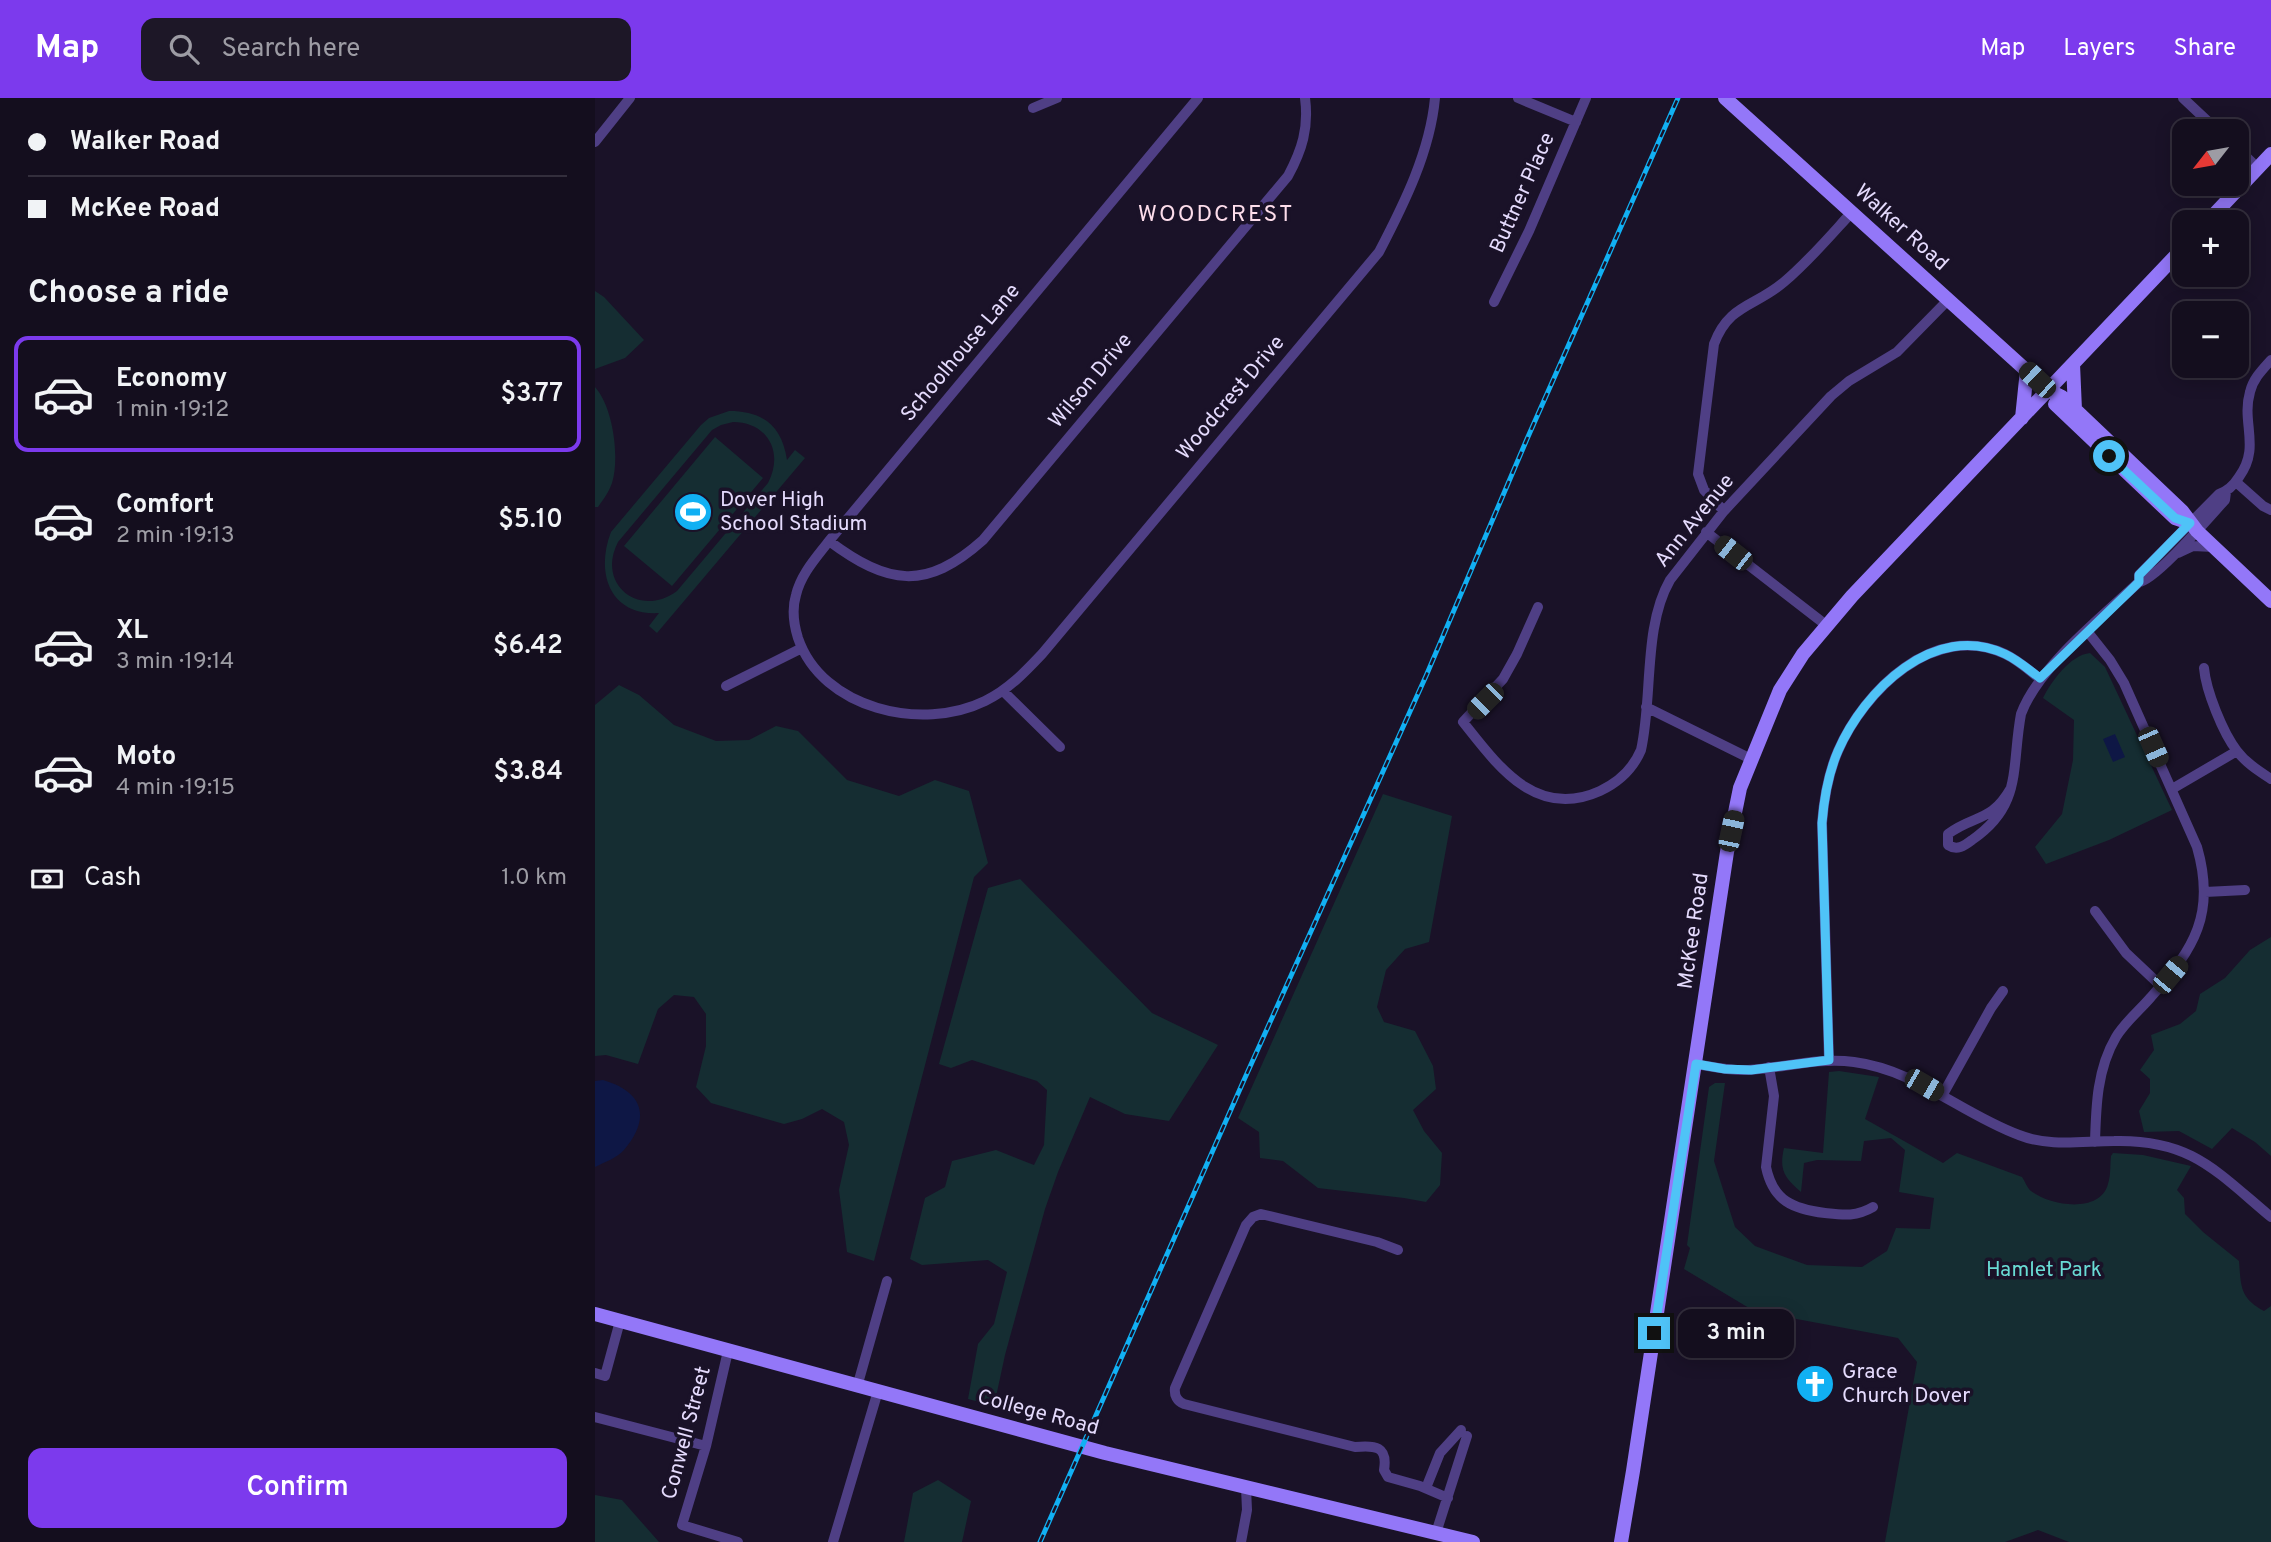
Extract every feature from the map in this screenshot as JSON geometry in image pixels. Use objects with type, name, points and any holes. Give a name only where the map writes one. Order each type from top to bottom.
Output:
[{"type":"street","points":[[595,142],[630,98]]},
{"type":"street","points":[[1033,108],[1057,98]]},
{"type":"street","name":"Schoolhouse Lane","points":[[802,648],[796,631],[794,609],[795,596],[803,575],[1198,98]]},
{"type":"street","name":"Wilson Drive","points":[[829,541],[854,560],[875,570],[895,576],[909,576],[940,570],[961,560],[983,540],[1288,176],[1298,158],[1305,136],[1307,115],[1304,98]]},
{"type":"street","name":"Woodcrest Drive","points":[[802,648],[815,669],[829,683],[858,701],[896,712],[945,714],[983,702],[1018,680],[1378,252],[1425,150],[1433,117],[1434,98]]},
{"type":"street","points":[[1518,98],[1576,122]]},
{"type":"street","name":"Buttner Place","points":[[1494,302],[1529,231],[1586,98]]},
{"type":"street","name":"Walker Road","points":[[1725,98],[2048,390],[2062,397],[2182,511],[2193,527],[2271,601]]},
{"type":"street","points":[[2183,98],[2205,119]]},
{"type":"street","points":[[2218,210],[2271,154]]},
{"type":"street","points":[[2249,159],[2258,168]]},
{"type":"street","points":[[1724,511],[1704,490],[1697,474],[1718,332],[1731,315],[1772,292],[1789,278],[1852,212]]},
{"type":"street","name":"McKee Road","points":[[1621,1542],[1727,852],[1740,788],[1780,690],[1826,625],[2172,260]]},
{"type":"street","name":"Ann Avenue","points":[[1538,607],[1503,678],[1463,722],[1500,768],[1518,783],[1551,797],[1574,798],[1614,783],[1632,767],[1641,750],[1660,601],[1670,580],[1706,532],[1831,396],[1849,381],[1897,352],[1949,299]]},
{"type":"street","points":[[2011,788],[2004,801],[1992,812],[1948,834],[1948,845],[1959,848],[1987,829],[2002,813],[2011,788],[2021,714],[2040,678],[2139,582],[2146,582],[2171,557],[2219,494],[2226,492],[2236,482],[2247,464],[2251,445],[2249,393],[2256,378],[2271,360]]},
{"type":"street","points":[[2073,364],[2075,410]]},
{"type":"street","points":[[2022,418],[2027,370]]},
{"type":"street","name":"Walker Road","points":[[2048,390],[2056,405],[2175,518],[2193,527]]},
{"type":"street","points":[[2236,482],[2271,510]]},
{"type":"street","points":[[2139,582],[2139,575],[2193,527]]},
{"type":"street","points":[[1706,532],[1826,625]]},
{"type":"street","points":[[2171,557],[2193,547],[2215,547]]},
{"type":"street","points":[[2087,631],[2125,682],[2197,847],[2205,892],[2195,937],[2180,964],[2124,1027],[2107,1057],[2097,1097],[2095,1142]]},
{"type":"street","points":[[1829,1060],[1822,823],[1829,776],[1847,732],[1880,689],[1908,666],[1938,650],[1967,646],[1993,649],[2017,661],[2040,678]]},
{"type":"street","points":[[726,686],[802,648]]},
{"type":"street","points":[[2204,668],[2208,690],[2237,751],[2271,779]]},
{"type":"street","points":[[1003,691],[1059,747]]},
{"type":"street","points":[[1646,707],[1751,759]]},
{"type":"street","points":[[2172,789],[2237,751]]},
{"type":"street","points":[[2205,892],[2245,890]]},
{"type":"street","points":[[2095,911],[2126,953],[2161,986]]},
{"type":"street","points":[[1942,1096],[2003,991]]},
{"type":"street","points":[[1696,1064],[1738,1070],[1829,1060],[1860,1062],[1885,1068],[2034,1140],[2069,1143],[2158,1143],[2176,1148],[2203,1160],[2271,1217]]},
{"type":"street","points":[[1769,1068],[1774,1096],[1766,1167],[1779,1195],[1795,1207],[1849,1216],[1873,1207]]},
{"type":"street","points":[[1398,1250],[1377,1242],[1261,1214],[1253,1217],[1240,1237],[1191,1349],[1175,1394],[1184,1404],[1356,1447],[1371,1445],[1382,1452],[1384,1470],[1388,1477],[1448,1497]]},
{"type":"street","points":[[857,1387],[887,1281]]},
{"type":"street","name":"College Road","points":[[595,1314],[1105,1453],[1473,1542]]},
{"type":"street","points":[[595,1373],[605,1376],[620,1321]]},
{"type":"street","name":"Conwell Street","points":[[728,1350],[706,1446],[682,1525],[738,1542]]},
{"type":"street","points":[[833,1542],[878,1391]]},
{"type":"street","points":[[595,1418],[706,1446]]},
{"type":"street","points":[[1426,1488],[1440,1453],[1464,1433],[1436,1533]]},
{"type":"street","points":[[1241,1542],[1247,1510],[1246,1488]]},
{"type":"green space","points":[[595,291],[604,297],[644,340],[625,358],[595,369]]},
{"type":"green space","points":[[595,387],[606,407],[615,446],[612,483],[598,507],[595,507]]},
{"type":"green space","points":[[729,411],[752,414],[769,423],[775,430],[781,438],[787,460],[795,450],[805,458],[657,633],[649,626],[659,613],[642,612],[629,607],[618,600],[611,589],[606,576],[606,547],[611,532],[709,418]],"holes":[[[733,422],[745,423],[764,433],[770,441],[774,461],[768,483],[677,591],[663,599],[649,601],[636,599],[625,593],[617,583],[613,571],[613,557],[618,542],[712,430]]]},
{"type":"green space","points":[[715,437],[763,478],[672,586],[624,546]]},
{"type":"green space","points":[[2090,653],[2105,667],[2172,810],[2109,840],[2046,864],[2035,847],[2062,814],[2073,760],[2074,720],[2043,698],[2068,664]]},
{"type":"green space","points":[[619,685],[639,695],[674,725],[716,741],[749,740],[776,726],[798,731],[847,780],[899,796],[935,780],[969,791],[988,863],[974,877],[874,1261],[847,1252],[839,1190],[849,1145],[844,1122],[822,1109],[784,1124],[711,1103],[696,1087],[706,1046],[706,1014],[694,997],[674,995],[658,1009],[638,1064],[606,1055],[595,1056],[595,705]]},
{"type":"green space","points":[[1383,794],[1452,816],[1429,942],[1405,949],[1386,970],[1377,1007],[1384,1022],[1415,1031],[1433,1066],[1436,1089],[1413,1110],[1424,1131],[1442,1153],[1440,1185],[1426,1202],[1318,1188],[1283,1161],[1260,1158],[1259,1132],[1238,1118]]},
{"type":"green space","points":[[1020,879],[1152,1013],[1218,1045],[1169,1121],[1125,1114],[1090,1097],[1045,1209],[1005,1355],[994,1406],[968,1399],[978,1344],[994,1324],[1007,1272],[988,1260],[922,1265],[910,1259],[925,1198],[945,1187],[952,1161],[996,1150],[1034,1165],[1044,1145],[1047,1090],[1037,1081],[972,1060],[951,1068],[939,1064],[988,888]]},
{"type":"green space","points":[[2271,937],[2271,1156],[2232,1128],[2212,1149],[2179,1131],[2144,1132],[2139,1111],[2150,1093],[2150,1079],[2140,1070],[2154,1050],[2151,1035],[2180,1024],[2196,1011],[2200,994],[2225,978],[2250,950]]},
{"type":"green space","name":"Hamlet Park","points":[[1829,1072],[1879,1077],[1865,1119],[1943,1163],[1957,1153],[2022,1177],[2031,1191],[2050,1200],[2074,1204],[2095,1200],[2103,1194],[2108,1184],[2113,1153],[2143,1155],[2191,1166],[2177,1190],[2184,1198],[2185,1214],[2239,1261],[2241,1285],[2250,1301],[2264,1311],[2271,1306],[2271,1542],[2069,1542],[2038,1530],[2005,1542],[1885,1542],[1917,1362],[1898,1338],[1754,1311],[1684,1269],[1690,1248],[1687,1245],[1709,1087],[1715,1083],[1725,1083],[1714,1161],[1735,1227],[1755,1246],[1807,1265],[1862,1267],[1887,1251],[1896,1228],[1930,1229],[1934,1198],[1899,1192],[1905,1150],[1891,1138],[1864,1141],[1861,1161],[1817,1160],[1804,1163],[1801,1192],[1784,1173],[1784,1148],[1823,1153]]},
{"type":"green space","points":[[938,1480],[971,1501],[962,1542],[904,1542],[913,1493]]},
{"type":"green space","points":[[595,1495],[622,1500],[659,1542],[595,1542]]},
{"type":"shaded area","points":[[2115,734],[2125,757],[2113,762],[2103,739]]},
{"type":"shaded area","points":[[603,1080],[617,1085],[635,1099],[640,1117],[633,1138],[624,1150],[595,1167],[595,1081]]},
{"type":"railway","points":[[1040,1542],[1426,676],[1527,439],[1678,98]]},
{"type":"place","name":"Dover High School Stadium","points":[[693,512]]},
{"type":"place","name":"Grace Church Dover","points":[[1815,1384]]},
{"type":"district","name":"WOODCREST","points":[[1216,215]]},
{"type":"route","points":[[1654,1333],[1696,1064],[1751,1070],[1829,1060],[1822,823],[1827,785],[1847,732],[1868,702],[1893,677],[1938,650],[1967,646],[1993,649],[2017,661],[2040,678],[2139,582],[2139,575],[2190,523],[2175,518],[2109,456]]}]
